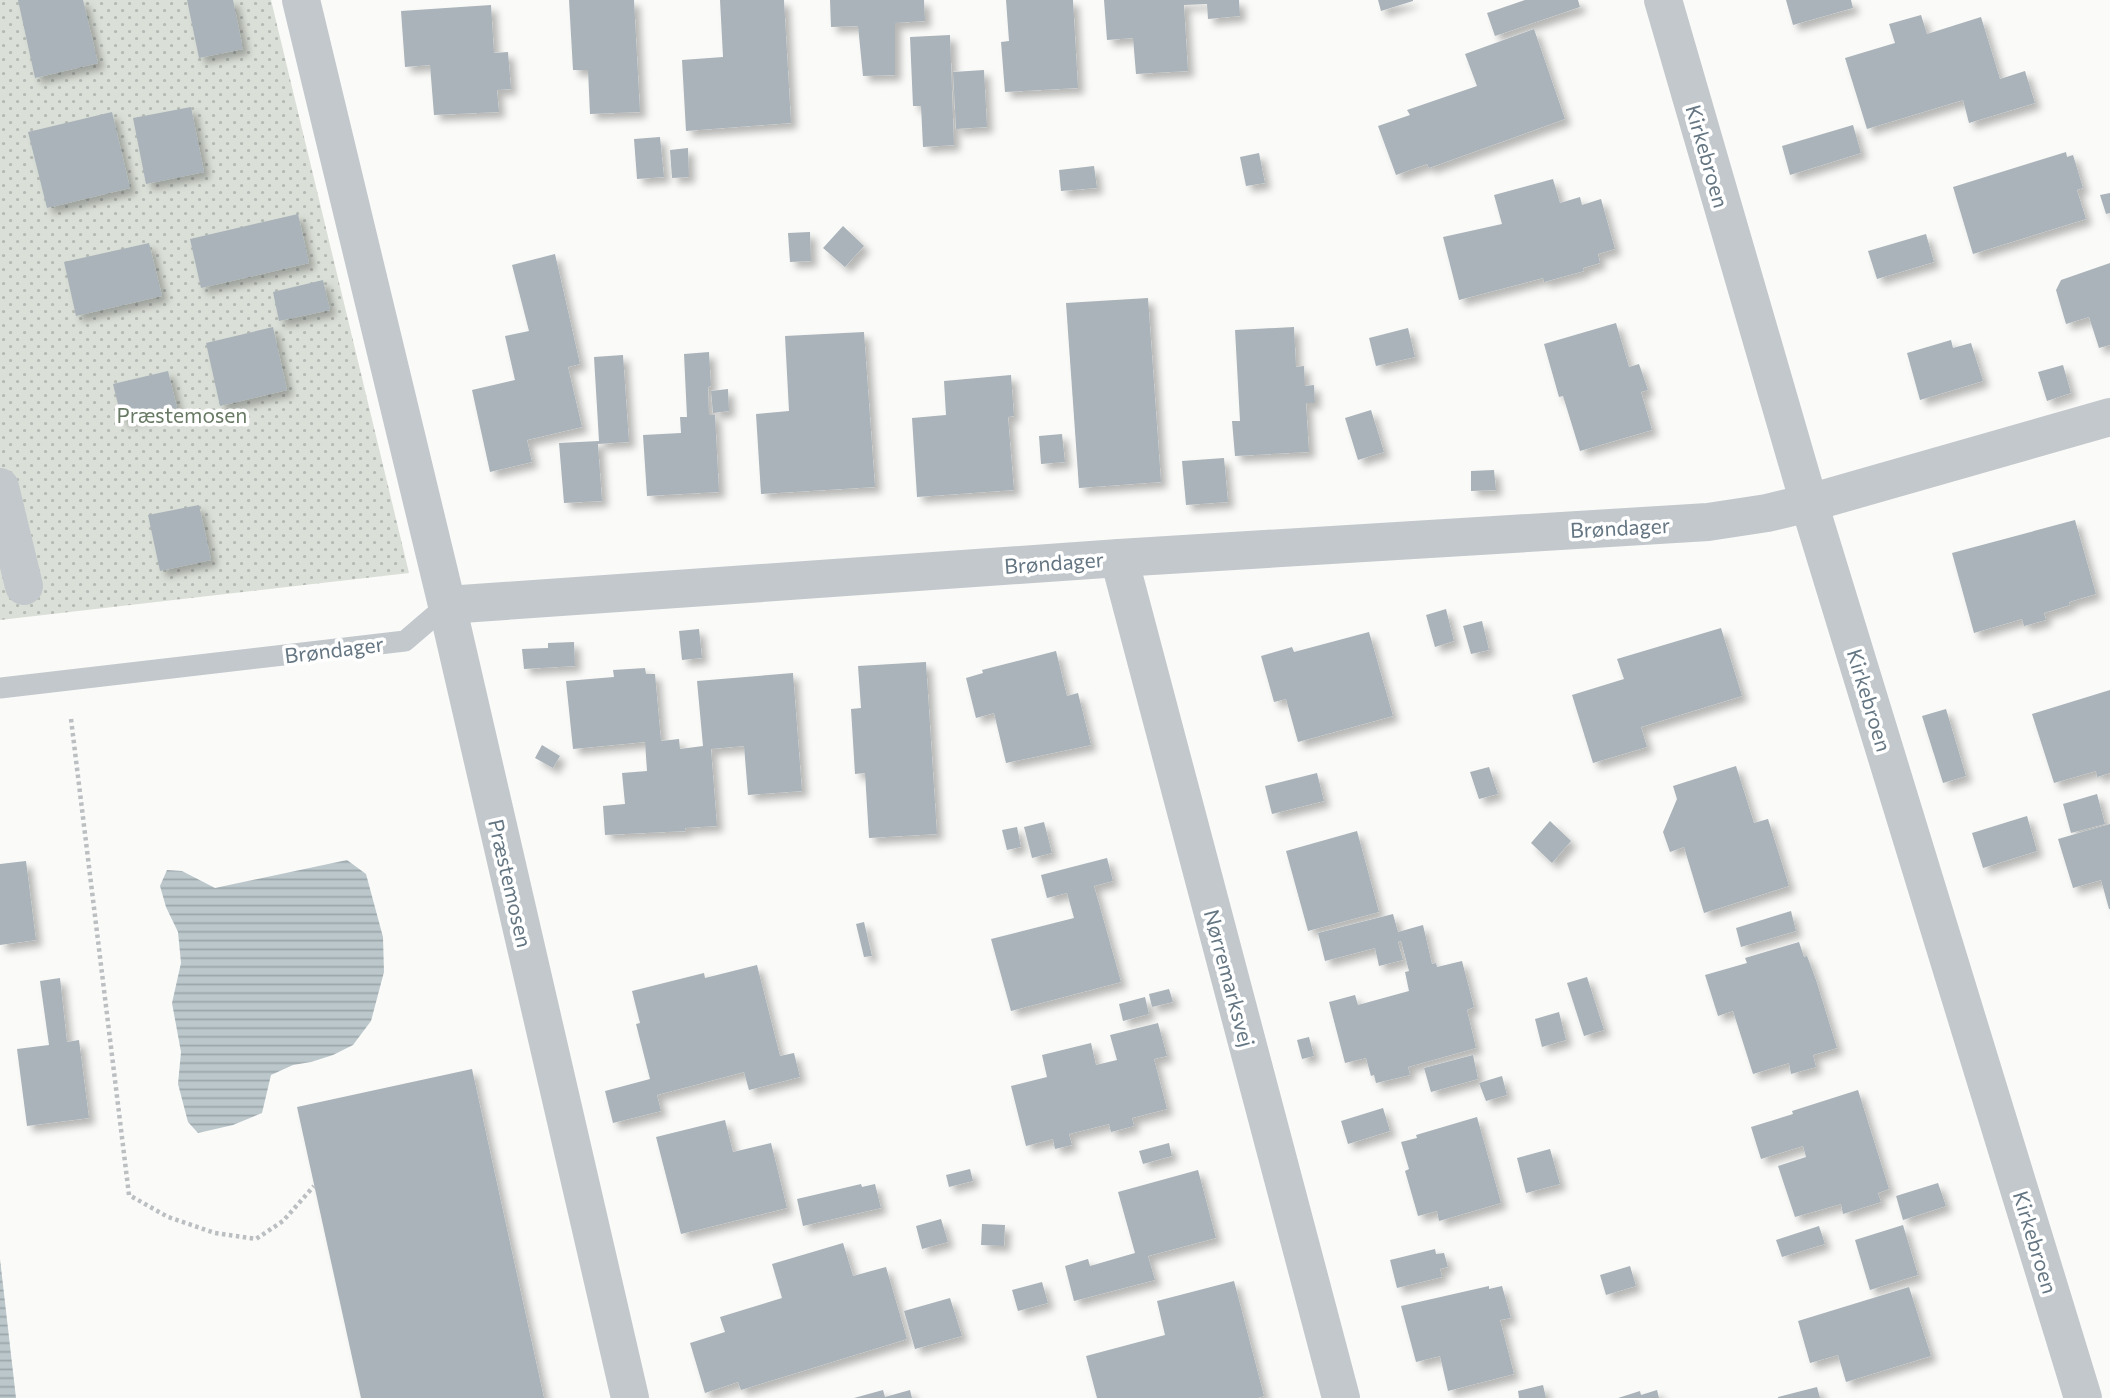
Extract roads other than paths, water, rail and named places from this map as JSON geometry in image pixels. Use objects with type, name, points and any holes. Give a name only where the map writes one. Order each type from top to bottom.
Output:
[{"type":"street","name":"Præstemosen","points":[[302,0],[447,606],[630,1398]]},
{"type":"street","name":"Kirkebroen","points":[[1663,0],[1810,503],[2084,1398]]},
{"type":"street","name":"Brøndager","points":[[447,606],[1119,558],[1708,522],[1810,503],[2110,416]]},
{"type":"street","points":[[0,487],[24,586]]},
{"type":"street","name":"Nørremarksvej","points":[[1119,558],[1341,1398]]},
{"type":"lane","name":"Brøndager","points":[[0,688],[405,641],[447,606]]}]
